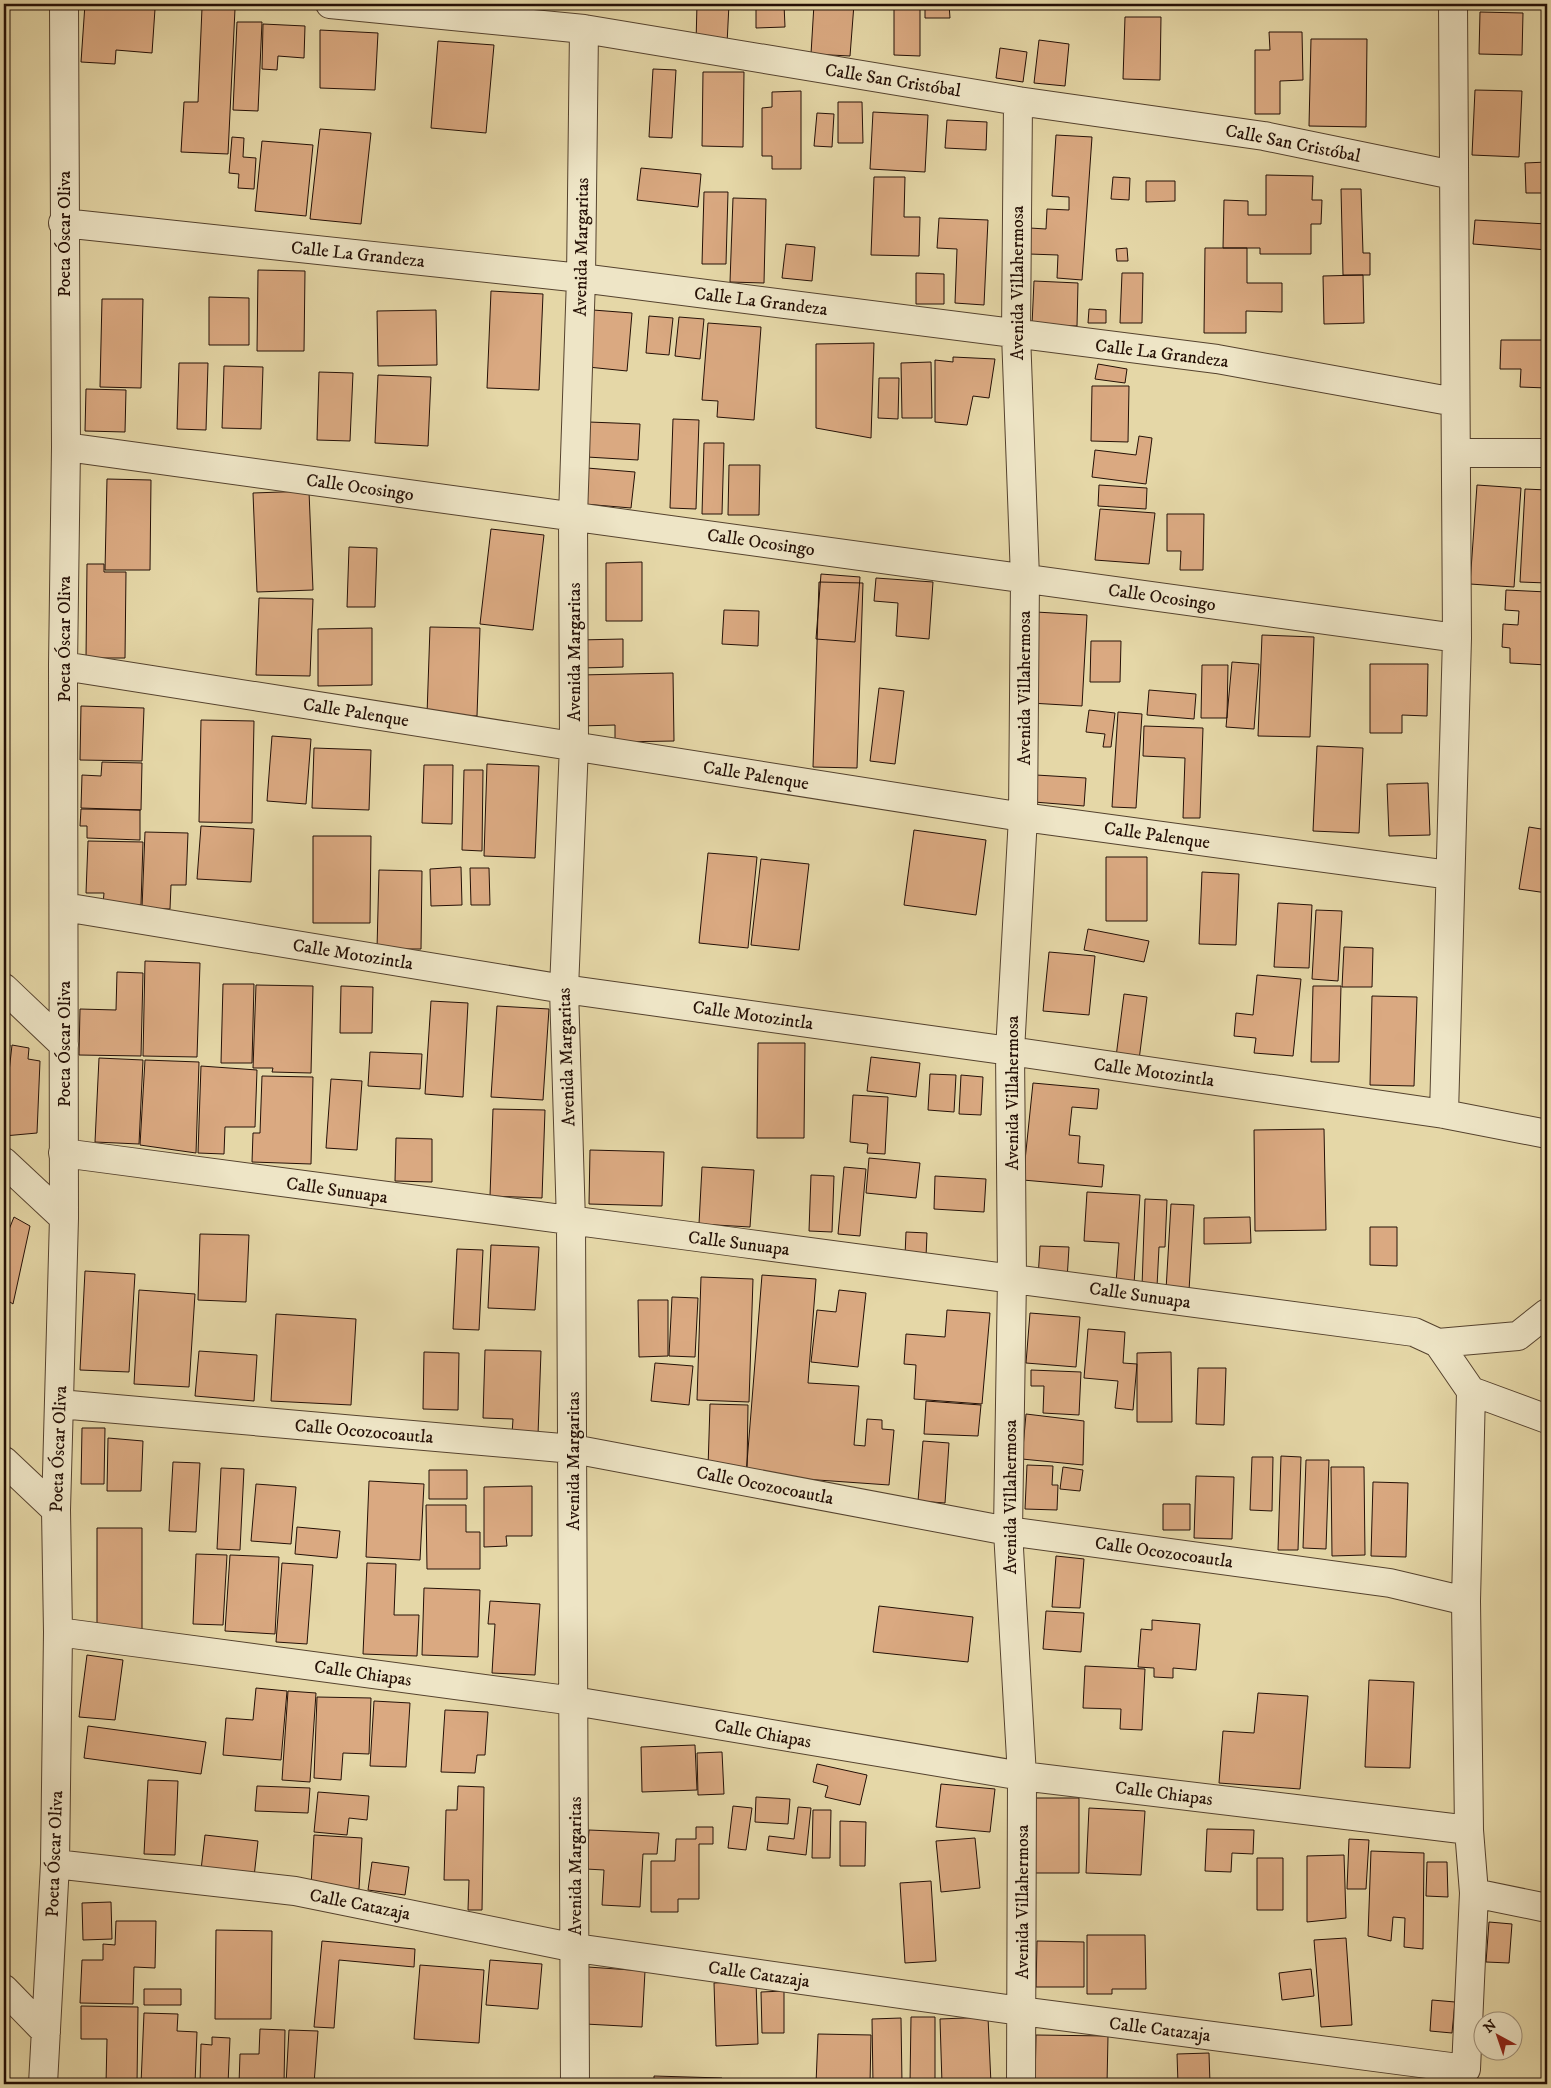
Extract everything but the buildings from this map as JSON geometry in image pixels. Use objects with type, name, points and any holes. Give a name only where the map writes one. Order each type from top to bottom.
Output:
[{"type":"street","name":"Poeta Óscar Oliva","points":[[43,2084],[55,1864],[58,1632],[56,1510],[64,1218],[63,666],[66,447],[63,223],[64,4]]},
{"type":"street","name":"Calle San Cristóbal","points":[[330,4],[584,29],[1018,101],[1264,136],[1453,175]]},
{"type":"street","points":[[1444,1114],[1456,638],[1453,4]]},
{"type":"street","name":"Avenida Margaritas","points":[[575,2084],[576,1948],[571,1222],[564,989],[574,746],[573,516],[581,278],[584,29]]},
{"type":"street","name":"Avenida Villahermosa","points":[[1018,101],[1016,334],[1024,578],[1023,817],[1010,1051],[1012,1277],[1008,1531],[1022,1776],[1021,2084]]},
{"type":"street","name":"Calle La Grandeza","points":[[63,223],[581,278],[1217,359],[1455,402]]},
{"type":"street","name":"Calle Ocosingo","points":[[66,447],[1456,638]]},
{"type":"street","points":[[1456,453],[1547,452]]},
{"type":"street","name":"Calle Palenque","points":[[63,666],[1023,817],[1450,875]]},
{"type":"street","name":"Calle Motozintla","points":[[64,907],[564,989],[1444,1114],[1547,1134]]},
{"type":"street","points":[[4,988],[64,1045]]},
{"type":"street","name":"Calle Sunuapa","points":[[63,1153],[571,1222],[1012,1277],[1414,1332],[1438,1343]]},
{"type":"street","points":[[4,1162],[64,1218]]},
{"type":"street","points":[[1547,1313],[1518,1336],[1438,1343],[1471,1391],[1547,1419]]},
{"type":"street","points":[[1471,1391],[1466,1601],[1469,1830],[1474,1894],[1547,1908]]},
{"type":"street","name":"Calle Ocozocoautla","points":[[59,1404],[573,1449],[1008,1531],[1390,1583],[1466,1601]]},
{"type":"street","points":[[4,1461],[56,1510]]},
{"type":"street","name":"Calle Chiapas","points":[[58,1632],[574,1701],[1022,1776],[1469,1830]]},
{"type":"street","name":"Calle Catazaja","points":[[55,1864],[295,1891],[576,1948],[1021,2011],[1466,2069],[1474,1894]]},
{"type":"street","points":[[4,1989],[46,2032]]}]
